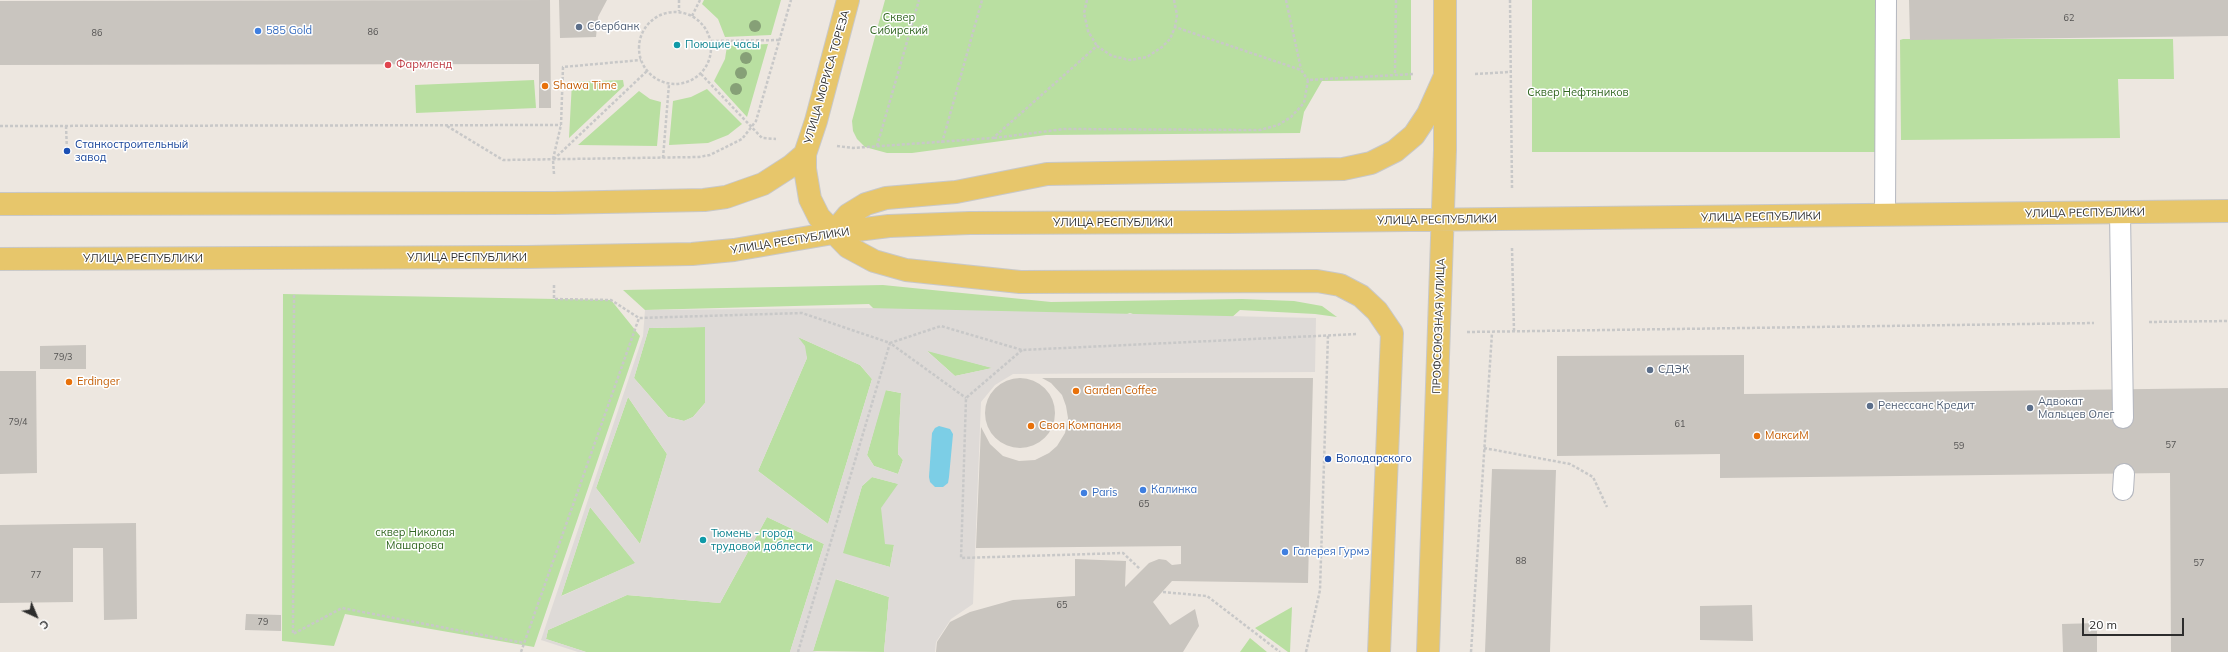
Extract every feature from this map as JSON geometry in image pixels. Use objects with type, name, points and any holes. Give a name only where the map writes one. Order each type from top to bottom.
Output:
[{"type":"main road","name":"УЛИЦА МОРИСА ТОРЕЗА","points":[[848,0],[807,149],[806,183],[810,199],[818,216],[848,247],[874,261],[906,270],[1020,282],[1317,281],[1340,285],[1361,296],[1377,311],[1392,333]]},
{"type":"main road","name":"ПРОФСОЮЗНАЯ УЛИЦА","points":[[1428,652],[1442,220],[1445,0]]},
{"type":"main road","points":[[833,233],[848,215],[866,204],[886,198],[956,192],[1047,174],[1343,169],[1371,163],[1395,151],[1414,135],[1428,114],[1445,76]]},
{"type":"main road","points":[[0,204],[554,203],[697,201],[726,197],[763,184],[778,176],[807,149]]},
{"type":"main road","name":"УЛИЦА РЕСПУБЛИКИ","points":[[0,259],[554,257],[692,254],[734,250],[833,233],[889,226],[970,224],[2228,211]]},
{"type":"main road","points":[[1379,652],[1392,333]]},
{"type":"lane","points":[[1885,215],[1886,0]]},
{"type":"lane","points":[[2120,212],[2123,418]]},
{"type":"path","points":[[679,0],[679,12]]},
{"type":"path","points":[[692,16],[700,0]]},
{"type":"path","points":[[447,126],[503,160],[663,158],[710,155],[742,139],[752,128],[760,113],[791,0]]},
{"type":"path","points":[[877,146],[919,0]]},
{"type":"path","points":[[942,143],[982,0]]},
{"type":"path","points":[[1087,0],[1084,13],[1088,31],[1097,46],[1112,56],[1130,60],[1147,57],[1162,47],[1170,39],[1175,27],[1177,15],[1174,0]]},
{"type":"path","points":[[701,74],[762,138],[807,149],[942,143],[1064,129],[1260,130],[1278,125],[1291,117],[1304,103],[1308,80],[1301,70],[1286,0]]},
{"type":"path","points":[[1395,73],[1396,0]]},
{"type":"path","points":[[1308,80],[1395,73],[1445,76],[1510,72],[1510,0]]},
{"type":"path","points":[[679,12],[692,16],[706,27],[711,41],[711,54],[707,65],[701,74],[690,81],[669,84],[659,81],[647,71],[641,60],[638,49],[639,39],[643,29],[655,18],[665,13],[679,12]]},
{"type":"path","points":[[1175,27],[1301,70]]},
{"type":"path","points":[[711,41],[780,40]]},
{"type":"path","points":[[993,138],[1097,46]]},
{"type":"path","points":[[554,203],[553,160],[561,125],[563,67],[641,60]]},
{"type":"path","points":[[553,160],[647,71]]},
{"type":"path","points":[[663,158],[669,84]]},
{"type":"path","points":[[0,126],[561,125]]},
{"type":"path","points":[[66,126],[68,151]]},
{"type":"path","points":[[554,257],[554,299],[611,300],[639,318],[802,313],[890,343],[966,398]]},
{"type":"path","points":[[294,294],[293,634],[342,608],[524,643]]},
{"type":"path","points":[[521,652],[639,318]]},
{"type":"path","points":[[1439,331],[1492,333],[2228,321]]},
{"type":"path","points":[[890,343],[941,326],[1022,350],[1392,333]]},
{"type":"path","points":[[1471,652],[1492,333]]},
{"type":"path","points":[[1306,652],[1320,590],[1328,335]]},
{"type":"path","points":[[798,652],[890,343]]},
{"type":"path","points":[[1022,350],[966,398],[961,558],[1124,553],[1140,569]]},
{"type":"path","points":[[1484,448],[1570,464],[1593,477],[1606,507]]},
{"type":"path","points":[[1163,592],[1207,596],[1280,652]]},
{"type":"green space","points":[[704,0],[781,0],[771,35],[725,37],[718,19],[702,4]]},
{"type":"green space","name":"Сквер Сибирский","points":[[885,0],[1411,0],[1411,80],[1322,81],[1304,112],[1300,133],[1046,135],[912,153],[887,153],[865,147],[857,139],[853,131],[852,121]]},
{"type":"green space","name":"Сквер Нефтяников","points":[[1532,0],[1877,0],[1876,152],[1532,152]]},
{"type":"green space","points":[[2173,39],[2174,79],[2118,79],[2120,138],[1901,140],[1900,40]]},
{"type":"green space","points":[[768,44],[747,117],[714,81],[725,59],[727,46]]},
{"type":"green space","points":[[534,80],[536,108],[416,113],[415,85]]},
{"type":"green space","points":[[623,80],[624,86],[569,138],[572,82]]},
{"type":"green space","points":[[707,89],[742,124],[728,135],[708,143],[669,145],[673,101],[691,97]]},
{"type":"green space","points":[[639,91],[650,99],[661,102],[657,146],[578,145]]},
{"type":"green space","points":[[883,285],[1051,302],[1242,299],[1294,301],[1322,306],[1337,317],[1315,314],[1240,310],[1221,327],[1162,324],[1130,313],[1071,335],[887,322],[869,304],[645,310],[623,290]]},
{"type":"green space","name":"сквер Николая Машарова","points":[[283,294],[611,300],[640,336],[534,647],[345,614],[334,646],[282,641]]},
{"type":"green space","points":[[705,327],[705,403],[693,417],[684,421],[668,417],[634,378],[649,328]]},
{"type":"green space","points":[[798,337],[860,365],[872,379],[828,524],[758,471],[807,358]]},
{"type":"green space","points":[[926,350],[993,368],[955,376]]},
{"type":"green space","points":[[885,390],[901,393],[898,454],[903,460],[898,474],[874,466],[867,455]]},
{"type":"green space","points":[[628,397],[667,454],[640,544],[596,488]]},
{"type":"green space","points":[[872,477],[899,484],[894,545],[890,567],[842,554],[862,486]]},
{"type":"green space","points":[[590,507],[636,563],[561,596]]},
{"type":"green space","points":[[767,517],[824,544],[790,652],[586,652],[546,639],[548,630],[627,595],[720,603]]},
{"type":"green space","points":[[835,579],[889,597],[884,652],[813,651]]},
{"type":"green space","points":[[1292,607],[1290,652],[1288,652],[1255,628]]},
{"type":"green space","points":[[1250,638],[1267,652],[1240,652]]},
{"type":"shaded area","points":[[867,308],[1316,318],[1315,372],[1013,374],[995,385],[981,402],[973,604],[951,619],[936,642],[935,652],[884,652],[889,597],[836,579],[813,651],[817,652],[790,652],[824,544],[767,517],[720,603],[627,595],[548,630],[546,639],[586,652],[578,652],[541,640],[643,336],[645,310]],"holes":[[[705,327],[705,403],[693,417],[684,421],[668,417],[634,378],[649,328]],[[798,337],[860,365],[872,379],[828,524],[758,471],[807,358],[805,346]],[[927,351],[992,368],[955,376]],[[886,390],[901,393],[898,454],[903,460],[898,474],[874,466],[867,455]],[[628,397],[667,454],[640,544],[596,488]],[[872,477],[898,484],[881,508],[885,544],[894,545],[890,567],[843,553],[862,486]],[[590,507],[635,563],[561,596]]]},
{"type":"water","points":[[939,426],[950,429],[953,434],[948,483],[943,487],[935,487],[930,482],[929,477],[932,433],[935,428]]},
{"type":"building","points":[[550,0],[551,108],[539,108],[539,64],[0,65],[0,1]]},
{"type":"building","name":"Сбербанк","points":[[559,0],[607,0],[598,17],[596,37],[560,38]]},
{"type":"building","points":[[1909,0],[2228,0],[2228,36],[1910,40]]},
{"type":"building","points":[[86,345],[86,369],[40,369],[40,346]]},
{"type":"building","points":[[1744,355],[1744,394],[2228,388],[2228,652],[2171,652],[2170,473],[1720,478],[1720,454],[1557,456],[1557,356]]},
{"type":"building","points":[[0,371],[36,371],[37,473],[0,474]]},
{"type":"building","points":[[1020,378],[1039,384],[1049,394],[1055,413],[1049,432],[1039,442],[1020,448],[1001,442],[991,432],[985,413],[991,394],[1001,384]]},
{"type":"building","points":[[1042,378],[1313,378],[1308,583],[1172,581],[1153,602],[1170,625],[1195,609],[1199,626],[1183,652],[936,652],[937,642],[950,622],[970,612],[1013,600],[1075,596],[1075,559],[1126,561],[1125,587],[1149,563],[1159,559],[1166,560],[1172,565],[1181,564],[1181,546],[976,548],[981,427],[990,444],[1003,456],[1019,461],[1035,460],[1049,453],[1057,446],[1065,433],[1068,418],[1062,395],[1051,383]]},
{"type":"building","points":[[1492,469],[1556,470],[1550,652],[1485,652]]},
{"type":"building","points":[[136,523],[137,619],[104,620],[103,548],[73,548],[73,602],[0,603],[0,525]]},
{"type":"building","points":[[1752,605],[1753,641],[1700,640],[1700,606]]},
{"type":"building","points":[[246,614],[281,615],[281,631],[245,630]]},
{"type":"building","points":[[2097,623],[2097,652],[2063,652],[2062,624]]},
{"type":"place","name":"Сбербанк","points":[[579,27]]},
{"type":"place","name":"585 Gold","points":[[258,31]]},
{"type":"place","name":"Поющие часы","points":[[677,45]]},
{"type":"place","name":"Фармленд","points":[[388,65]]},
{"type":"place","name":"Shawa Time","points":[[545,86]]},
{"type":"place","name":"Станкостроительный завод","points":[[67,151]]},
{"type":"place","name":"СДЭК","points":[[1650,370]]},
{"type":"place","name":"Erdinger","points":[[69,382]]},
{"type":"place","name":"Garden Coffee","points":[[1076,391]]},
{"type":"place","name":"Ренессанс Кредит","points":[[1870,406]]},
{"type":"place","name":"Адвокат Мальцев Олег","points":[[2030,408]]},
{"type":"place","name":"Своя Компания","points":[[1031,426]]},
{"type":"place","name":"МаксиМ","points":[[1757,436]]},
{"type":"place","name":"Володарского","points":[[1328,459]]},
{"type":"place","name":"Калинка","points":[[1143,490]]},
{"type":"place","name":"Paris","points":[[1084,493]]},
{"type":"place","name":"Тюмень - город трудовой доблести","points":[[703,540]]},
{"type":"place","name":"Галерея Гурмэ","points":[[1285,552]]}]
